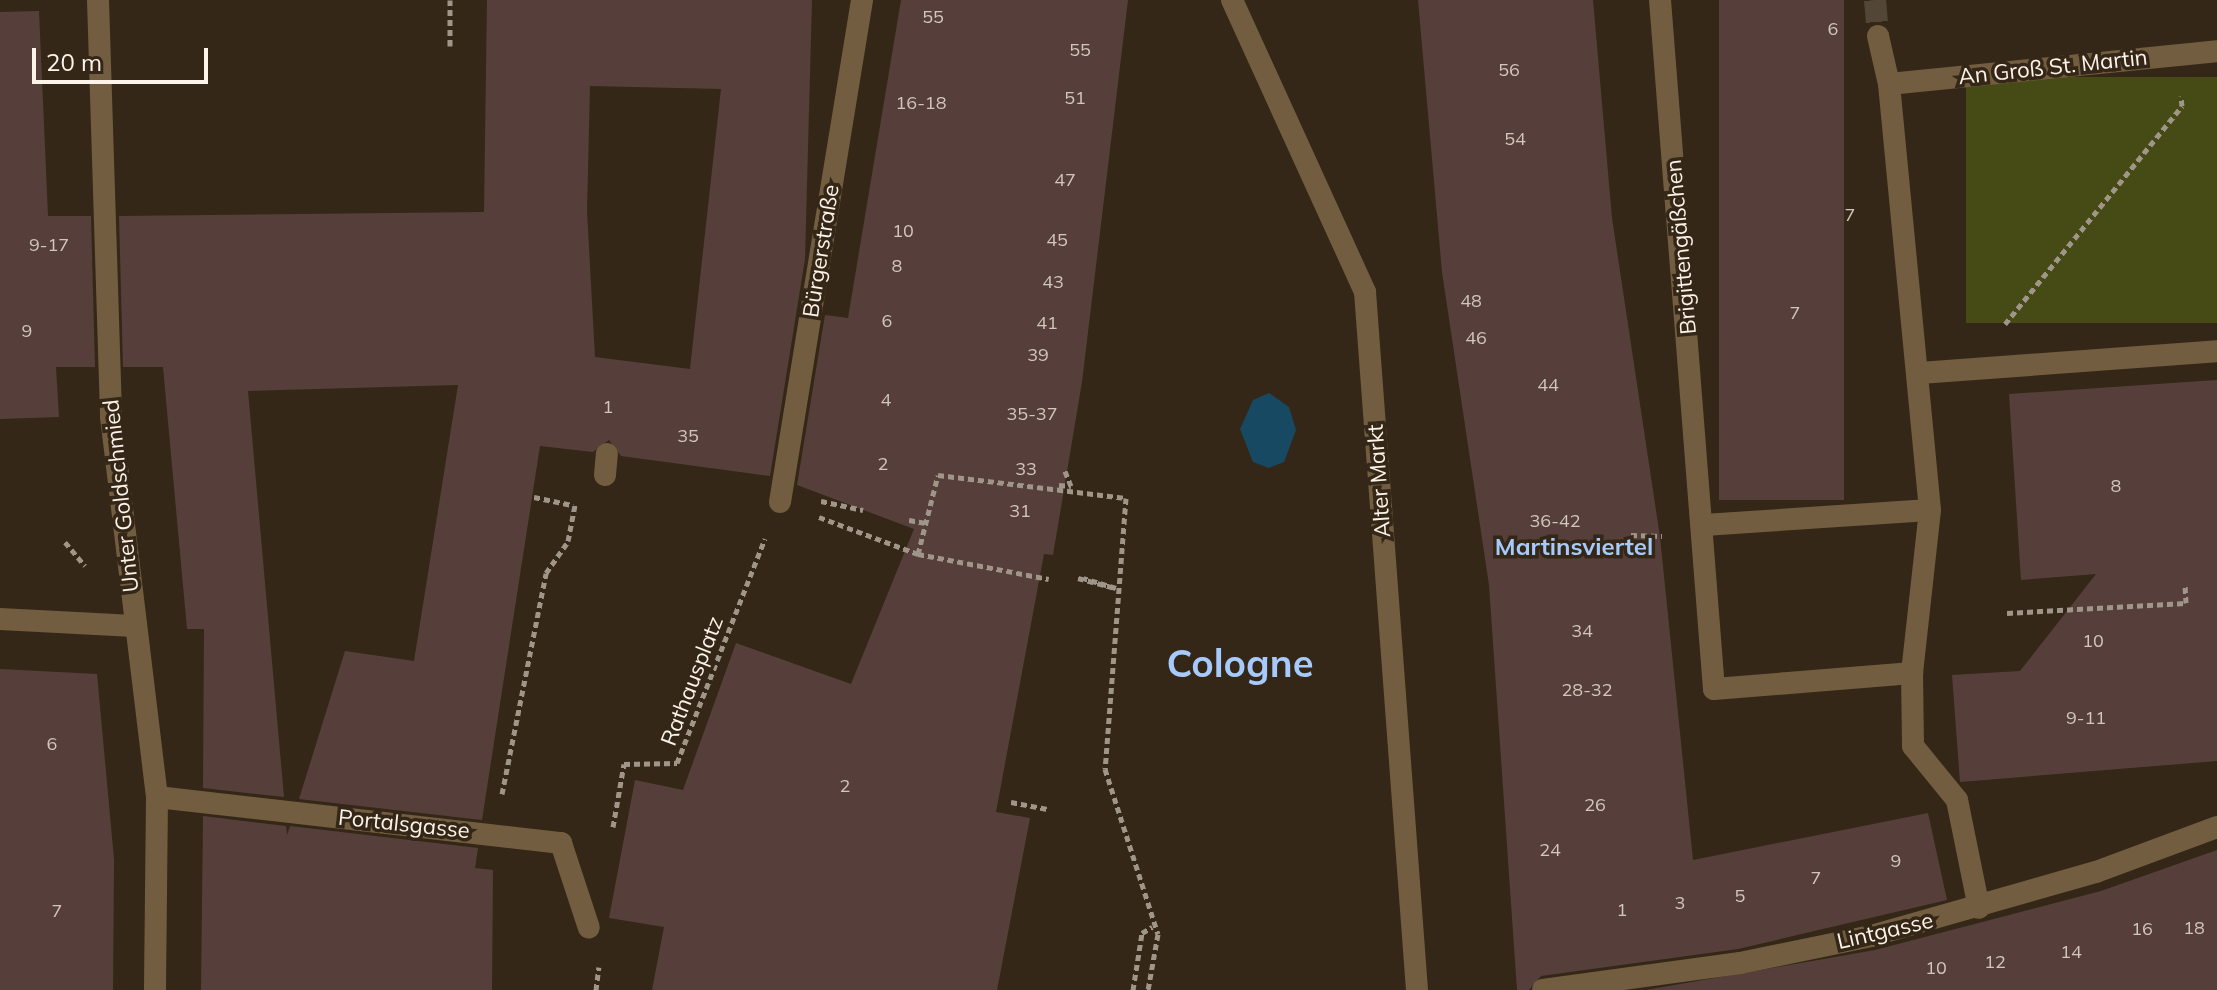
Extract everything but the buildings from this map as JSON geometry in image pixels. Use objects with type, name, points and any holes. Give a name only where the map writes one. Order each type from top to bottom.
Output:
[{"type":"street","name":"Unter Goldschmied","points":[[98,0],[111,417],[157,797],[155,990]]},
{"type":"street","name":"Bürgerstraße","points":[[780,502],[862,0]]},
{"type":"street","name":"Alter Markt","points":[[1232,0],[1365,292],[1417,990]]},
{"type":"street","name":"Brigittengäßchen","points":[[1660,0],[1704,525]]},
{"type":"street","points":[[1878,36],[1889,84],[1920,373],[1930,510],[1912,673],[1913,746],[1957,800],[1979,908]]},
{"type":"street","name":"An Groß St. Martin","points":[[1889,84],[2217,51]]},
{"type":"street","points":[[1920,373],[2217,351]]},
{"type":"street","points":[[1912,673],[1714,689],[1704,525],[1930,510]]},
{"type":"street","points":[[0,619],[134,626]]},
{"type":"street","name":"Portalsgasse","points":[[157,797],[561,843],[589,928]]},
{"type":"street","name":"Lintgasse","points":[[1543,990],[1740,963],[1979,908],[2217,827]]},
{"type":"path","points":[[450,0],[450,46]]},
{"type":"path","points":[[1971,369],[2182,106]]},
{"type":"path","points":[[1059,485],[1071,486],[1064,469]]},
{"type":"path","points":[[918,554],[938,475],[1126,498],[1116,588],[1105,769],[1152,927],[1158,934],[1148,990]]},
{"type":"path","points":[[494,834],[546,573],[568,541],[577,494]]},
{"type":"path","points":[[534,497],[574,506]]},
{"type":"path","points":[[780,502],[918,554],[1049,579]]},
{"type":"path","name":"Rathausplatz","points":[[613,827],[624,764],[677,763],[780,502]]},
{"type":"path","points":[[909,520],[926,523]]},
{"type":"path","points":[[1081,578],[1116,588]]},
{"type":"path","points":[[2007,613],[2186,603],[2185,585]]},
{"type":"path","points":[[1011,802],[1047,809]]},
{"type":"path","points":[[1133,990],[1142,933],[1152,927]]},
{"type":"green space","points":[[1966,77],[2217,77],[2217,323],[1966,323]]},
{"type":"water","points":[[1269,393],[1289,407],[1296,430],[1284,462],[1269,468],[1253,462],[1240,429],[1253,400]]},
{"type":"tunnel","points":[[1875,0],[1878,36]]},
{"type":"district","name":"Martinsviertel","points":[[1574,547]]},
{"type":"district","name":"Cologne","points":[[1240,664]]}]
